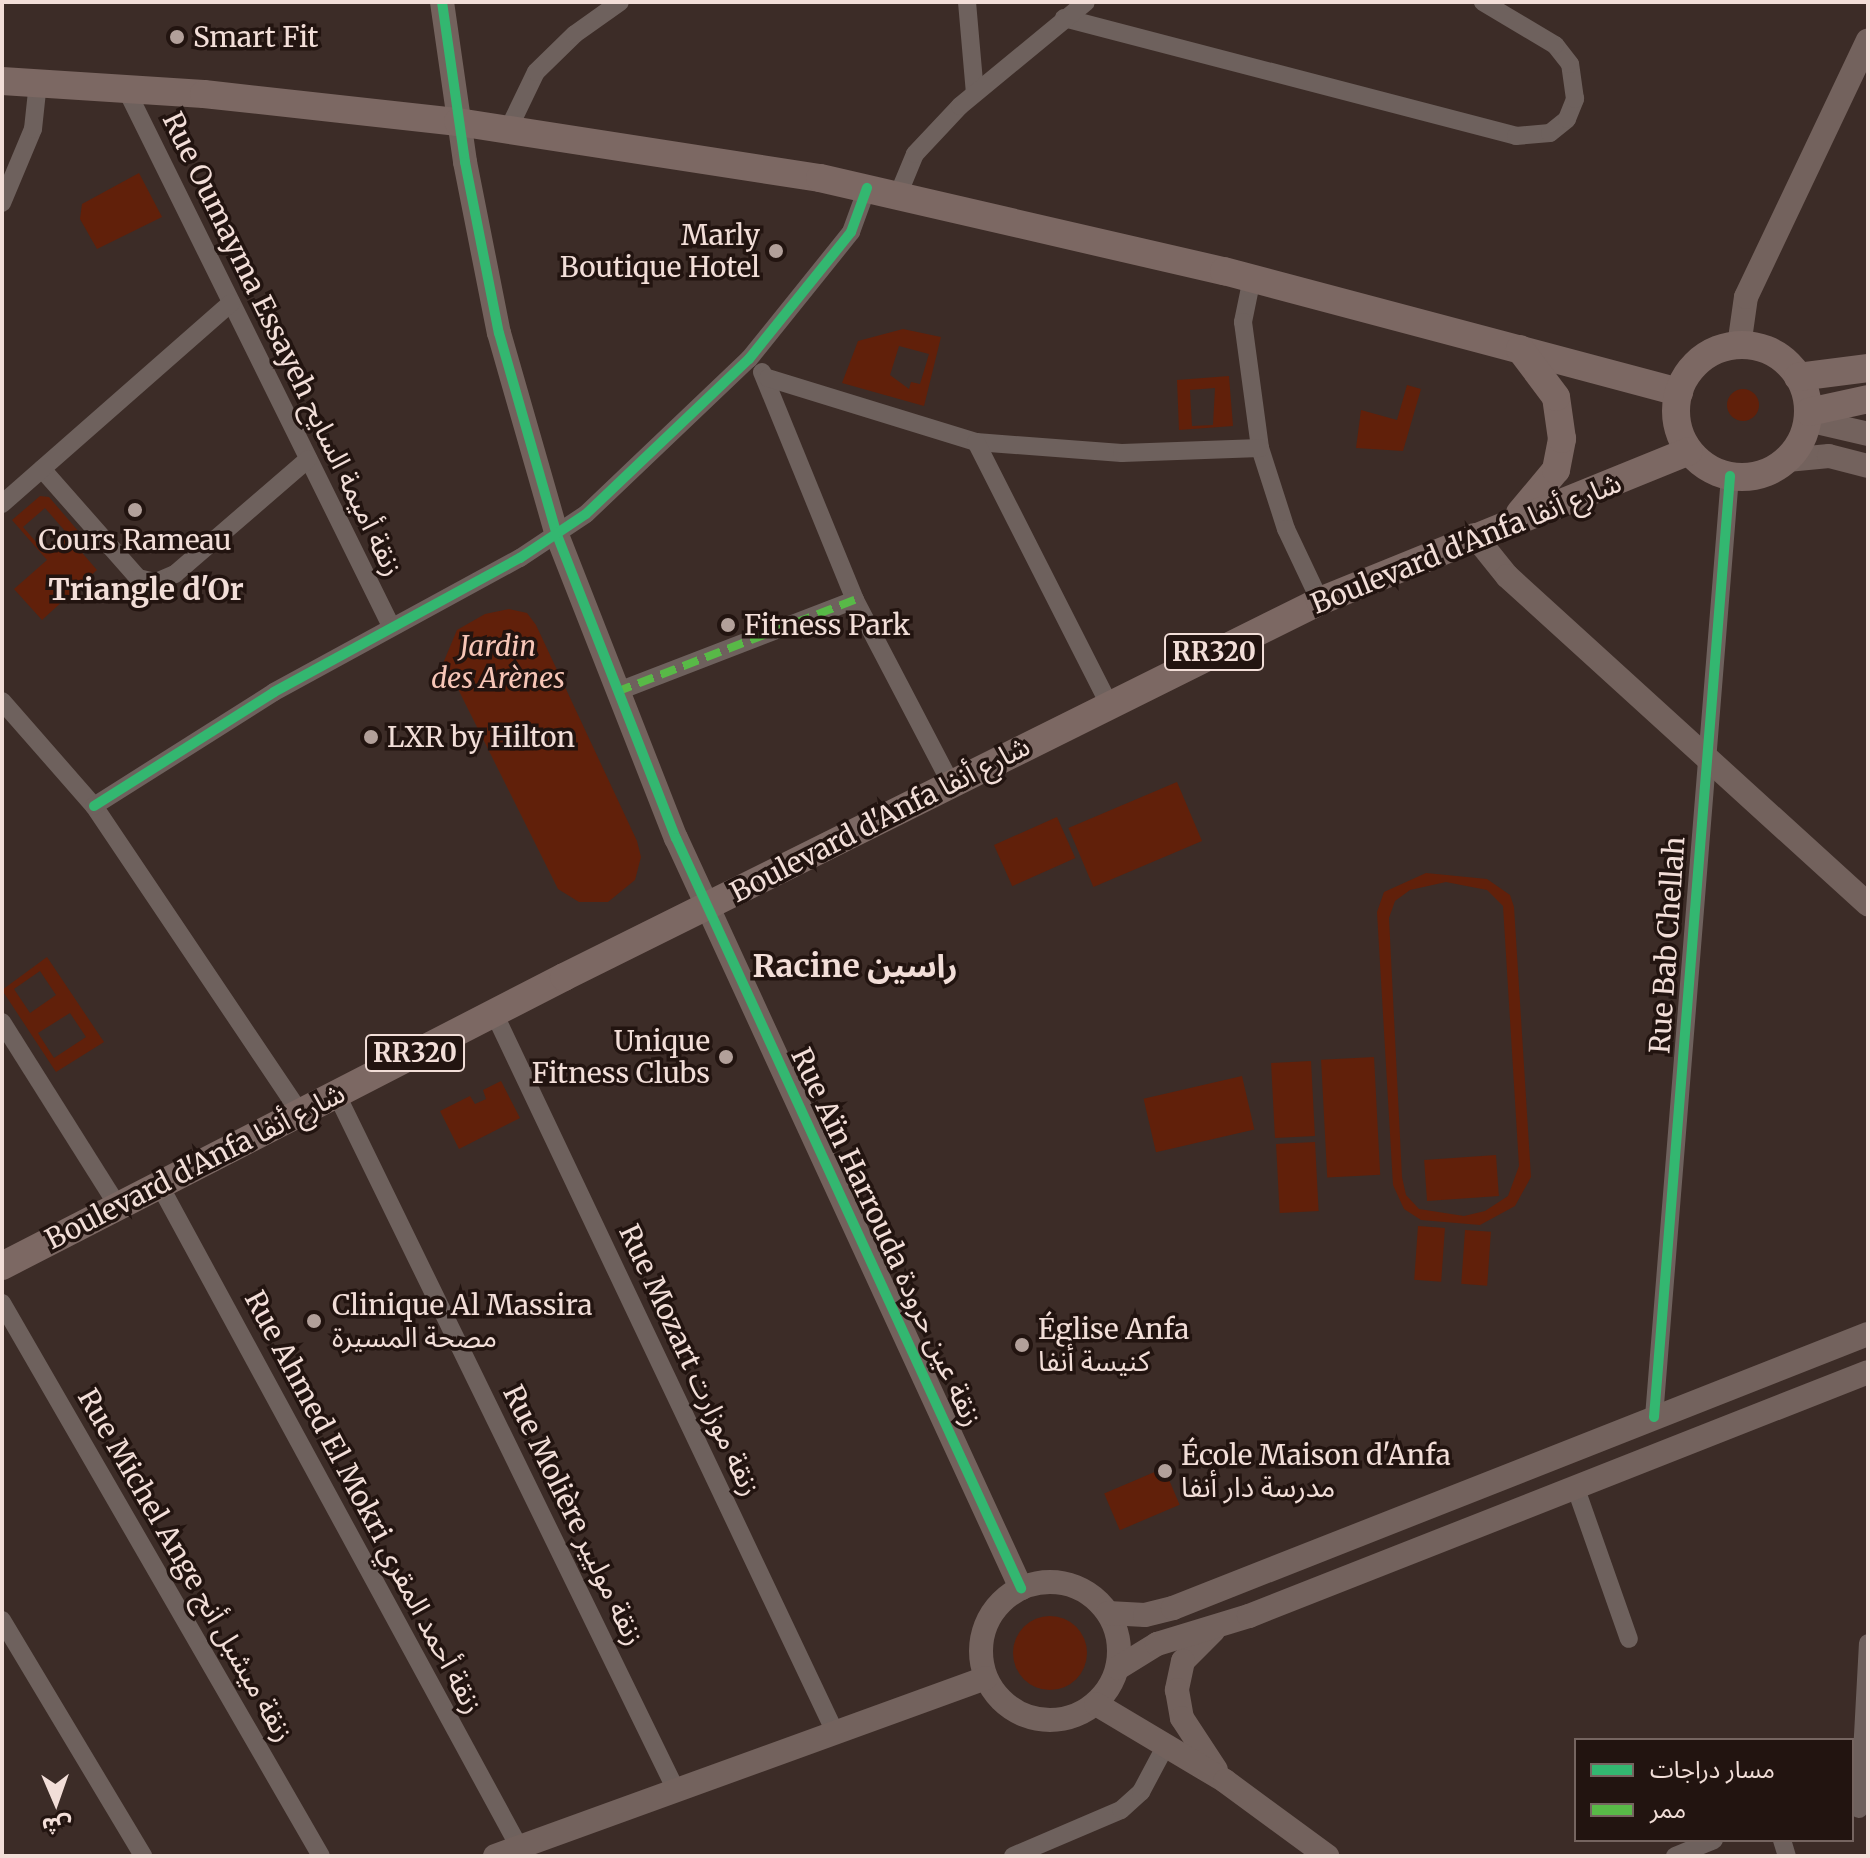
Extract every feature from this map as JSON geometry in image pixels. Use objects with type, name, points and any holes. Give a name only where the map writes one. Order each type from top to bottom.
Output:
[{"type":"main road","name":"Rue Aïn Harrouda زنقة عين حرودة","points":[[442,2],[458,122],[499,333],[557,535],[616,692],[707,906],[1021,1588]]},
{"type":"main road","points":[[1739,346],[1746,297],[1868,40]]},
{"type":"main road","points":[[2,81],[125,87],[509,128],[867,188],[1252,278],[1679,392]]},
{"type":"main road","points":[[1787,460],[1808,416],[1798,377],[1769,351],[1739,346],[1703,359],[1679,392],[1677,422],[1689,451],[1708,468],[1730,476],[1763,474],[1787,460],[1829,456],[1868,466]]},
{"type":"main road","points":[[1514,519],[1556,470],[1562,439],[1553,390],[1520,349]]},
{"type":"main road","points":[[1798,377],[1868,368]]},
{"type":"main road","points":[[1808,416],[1868,399]]},
{"type":"main road","points":[[1808,416],[1868,434]]},
{"type":"main road","name":"Boulevard d'Anfa شارع أنفا","points":[[2,1266],[299,1111],[1320,601],[1474,535],[1689,451]]},
{"type":"main road","points":[[1474,535],[1507,576],[1868,904]]},
{"type":"main road","points":[[1108,1613],[1145,1615],[1173,1608],[1868,1334]]},
{"type":"main road","points":[[1118,1668],[1119,1641],[1108,1613],[1092,1595],[1070,1585],[1045,1582],[1021,1588],[1003,1600],[987,1623],[981,1651],[986,1678],[1003,1702],[1031,1718],[1068,1718],[1096,1704],[1118,1668],[1157,1644],[1217,1628],[1868,1372]]},
{"type":"main road","points":[[1217,1628],[1183,1661],[1177,1690],[1186,1725],[1225,1781]]},
{"type":"main road","points":[[495,1856],[522,1852],[676,1790],[986,1678]]},
{"type":"main road","points":[[1096,1704],[1225,1781],[1327,1856]]},
{"type":"street","points":[[509,128],[536,72],[575,34],[620,2]]},
{"type":"street","points":[[967,2],[975,93]]},
{"type":"street","points":[[898,195],[915,154],[975,93],[1086,2]]},
{"type":"street","points":[[1064,18],[1516,136],[1550,133],[1567,119],[1575,99],[1570,64],[1555,45],[1483,2]]},
{"type":"street","points":[[2,203],[33,129],[38,82]]},
{"type":"street","name":"Rue Oumayma Essayeh زنقة أميمة السايح","points":[[125,87],[391,626]]},
{"type":"street","points":[[94,806],[391,626],[557,535],[609,494],[749,359],[851,232],[867,188]]},
{"type":"street","points":[[1252,278],[1243,322],[1260,448],[1286,529],[1320,601]]},
{"type":"street","points":[[2,504],[231,303]]},
{"type":"street","points":[[749,359],[768,378],[855,600],[951,784]]},
{"type":"street","points":[[768,378],[976,442],[1122,453],[1260,448]]},
{"type":"street","points":[[976,442],[1109,704]]},
{"type":"street","points":[[42,469],[138,578],[156,582],[175,574],[308,459]]},
{"type":"street","name":"Rue Bab Chellah","points":[[1654,1417],[1730,476]]},
{"type":"street","points":[[616,692],[855,600]]},
{"type":"street","points":[[2,701],[10,724],[94,806],[299,1111]]},
{"type":"street","name":"Rue Mozart زنقة موزارت","points":[[494,1013],[835,1732]]},
{"type":"street","points":[[2,1022],[118,1206]]},
{"type":"street","name":"Rue Molière زنقة موليير","points":[[336,1093],[676,1790]]},
{"type":"street","name":"Rue Ahmed El Mokri زنقة أحمد المقري","points":[[159,1184],[522,1852]]},
{"type":"street","name":"Rue Michel Ange زنقة ميشبل أنج","points":[[2,1303],[321,1856]]},
{"type":"street","points":[[1575,1486],[1629,1639]]},
{"type":"street","points":[[2,1620],[143,1856]]},
{"type":"street","points":[[1860,1809],[1868,1643]]},
{"type":"street","points":[[1013,1856],[1107,1818],[1141,1792],[1166,1745]]},
{"type":"street","points":[[1675,1856],[1709,1842]]},
{"type":"green space","points":[[139,173],[162,217],[97,249],[80,219],[82,204]]},
{"type":"green space","points":[[903,329],[941,337],[924,406],[842,383],[858,341]],"holes":[[[899,346],[929,354],[920,384],[911,382],[909,389],[890,375]]]},
{"type":"green space","points":[[1229,376],[1233,426],[1179,430],[1177,380]],"holes":[[[1215,388],[1213,425],[1192,426],[1190,390]]]},
{"type":"green space","points":[[1407,385],[1421,389],[1403,451],[1356,448],[1361,410],[1397,420]]},
{"type":"green space","points":[[1743,389],[1754,394],[1759,405],[1754,416],[1743,421],[1732,416],[1727,405],[1732,394]]},
{"type":"green space","points":[[40,496],[49,497],[79,532],[71,540],[97,570],[42,620],[14,589],[47,560],[12,520]],"holes":[[[45,508],[65,531],[43,550],[23,527]]]},
{"type":"green space","name":"Jardin des Arènes","points":[[509,609],[527,613],[536,625],[637,841],[641,857],[635,880],[608,902],[579,902],[558,889],[444,661],[457,630],[485,614]]},
{"type":"green space","points":[[1177,782],[1202,841],[1093,887],[1068,828]]},
{"type":"green space","points":[[1057,817],[1075,858],[1012,886],[994,845]]},
{"type":"green space","points":[[1426,873],[1487,879],[1510,895],[1514,907],[1531,1177],[1515,1206],[1480,1225],[1421,1220],[1404,1209],[1393,1185],[1377,912],[1384,892]],"holes":[[[1446,882],[1487,890],[1503,906],[1519,1166],[1508,1196],[1485,1211],[1464,1216],[1419,1209],[1406,1195],[1402,1177],[1389,918],[1395,901],[1410,890]]]},
{"type":"green space","points":[[47,957],[104,1042],[56,1072],[2,990]],"holes":[[[40,971],[56,995],[30,1013],[14,989]],[[70,1013],[86,1037],[54,1058],[38,1033]]]},
{"type":"green space","points":[[1374,1057],[1380,1175],[1327,1178],[1321,1060]]},
{"type":"green space","points":[[1311,1061],[1315,1136],[1275,1138],[1271,1063]]},
{"type":"green space","points":[[1242,1076],[1254,1130],[1156,1152],[1144,1099]]},
{"type":"green space","points":[[501,1081],[520,1118],[459,1149],[440,1111],[470,1096],[475,1104],[486,1099],[483,1090]]},
{"type":"green space","points":[[1315,1142],[1319,1211],[1280,1213],[1276,1144]]},
{"type":"green space","points":[[1496,1155],[1499,1196],[1427,1201],[1424,1160]]},
{"type":"green space","points":[[1418,1226],[1445,1228],[1441,1282],[1414,1280]]},
{"type":"green space","points":[[1465,1230],[1491,1232],[1487,1286],[1461,1284]]},
{"type":"green space","points":[[1164,1468],[1180,1505],[1120,1530],[1104,1493]]},
{"type":"green space","points":[[1050,1616],[1064,1619],[1076,1627],[1084,1639],[1087,1653],[1084,1667],[1076,1679],[1064,1687],[1050,1690],[1036,1687],[1024,1679],[1016,1667],[1013,1653],[1016,1639],[1024,1627],[1036,1619]]},
{"type":"marked path","points":[[616,692],[855,600]]},
{"type":"cycle path","points":[[442,2],[465,162],[499,333],[557,535],[676,838],[1021,1588]]},
{"type":"cycle path","points":[[94,806],[274,692],[520,558],[586,514],[749,359],[851,232],[867,188]]},
{"type":"cycle path","points":[[1654,1417],[1730,476]]},
{"type":"place","name":"Smart Fit","points":[[177,37]]},
{"type":"place","name":"Marly Boutique Hotel","points":[[776,251]]},
{"type":"place","name":"Cours Rameau","points":[[135,510]]},
{"type":"place","name":"Fitness Park","points":[[728,625]]},
{"type":"place","name":"LXR by Hilton","points":[[371,737]]},
{"type":"place","name":"Unique Fitness Clubs","points":[[726,1057]]},
{"type":"place","name":"Clinique Al Massira مصحة المسيرة","points":[[314,1321]]},
{"type":"place","name":"Église Anfa كنيسة أنفا","points":[[1022,1345]]},
{"type":"place","name":"École Maison d'Anfa مدرسة دار أنفا","points":[[1165,1471]]},
{"type":"district","name":"Triangle d'Or","points":[[146,589]]},
{"type":"district","name":"Racine راسين","points":[[855,966]]}]
